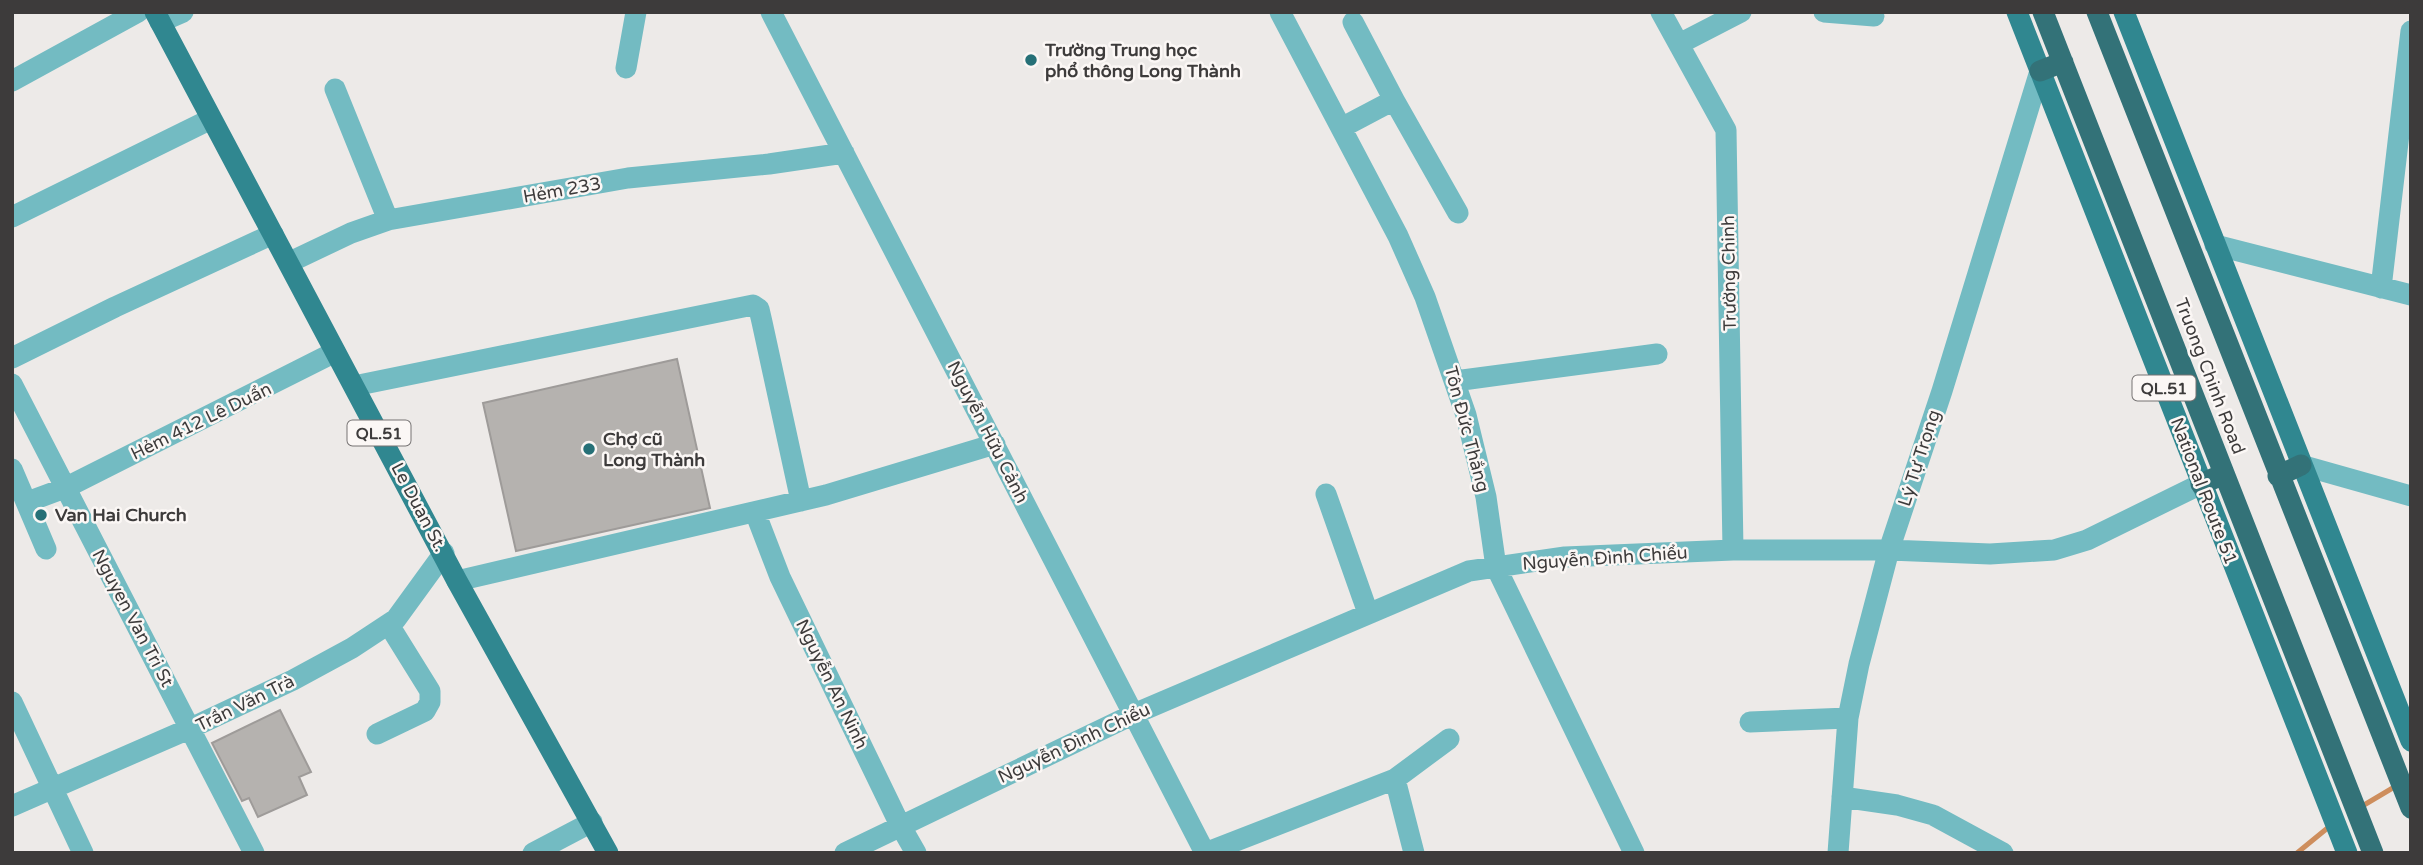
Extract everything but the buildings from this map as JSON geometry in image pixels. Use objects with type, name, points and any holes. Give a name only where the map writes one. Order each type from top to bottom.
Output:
[{"type":"highway","name":"Truong Chinh Road","points":[[2043,12],[2373,853]]},
{"type":"highway","name":"Truong Chinh Road","points":[[2097,12],[2411,808]]},
{"type":"highway","points":[[2040,71],[2063,62]]},
{"type":"highway","points":[[2278,475],[2301,465]]},
{"type":"highway","points":[[2201,484],[2224,474]]},
{"type":"main road","name":"National Route 51","points":[[2017,12],[2344,845]]},
{"type":"main road","points":[[2124,12],[2410,739]]},
{"type":"main road","name":"Le Duan St.","points":[[157,17],[290,262],[457,581],[608,853]]},
{"type":"street","points":[[12,81],[138,12]]},
{"type":"street","points":[[157,17],[183,12]]},
{"type":"street","points":[[626,68],[636,12]]},
{"type":"street","name":"Nguyễn Hữu Cảnh","points":[[771,12],[1205,853]]},
{"type":"street","name":"Tôn Đức Thắng","points":[[1280,12],[1398,236],[1425,297],[1466,415],[1486,497],[1496,567],[1634,853]]},
{"type":"street","name":"Trường Chinh","points":[[1661,12],[1726,130],[1734,550]]},
{"type":"street","points":[[1679,44],[1741,12]]},
{"type":"street","points":[[1824,12],[1874,16]]},
{"type":"street","points":[[1353,22],[1458,213]]},
{"type":"street","points":[[2381,288],[2411,31]]},
{"type":"street","name":"Lý Tự Trọng","points":[[1838,853],[1849,718],[1859,664],[1889,550],[1942,391],[2040,71]]},
{"type":"street","points":[[335,89],[388,220]]},
{"type":"street","points":[[1341,128],[1394,100]]},
{"type":"street","points":[[12,216],[212,119]]},
{"type":"street","name":"Hẻm 233","points":[[290,262],[351,233],[388,220],[628,178],[769,164],[844,153]]},
{"type":"street","points":[[12,358],[273,234]]},
{"type":"street","points":[[2215,245],[2411,295]]},
{"type":"street","points":[[354,386],[753,306],[759,309],[802,501]]},
{"type":"street","name":"Hẻm 412 Lê Duẩn","points":[[27,502],[65,488],[335,352]]},
{"type":"street","points":[[1455,381],[1657,354]]},
{"type":"street","name":"Nguyen Van Tri St","points":[[12,384],[191,728],[246,850]]},
{"type":"street","points":[[457,581],[802,501],[995,444]]},
{"type":"street","points":[[2301,465],[2411,496]]},
{"type":"street","points":[[12,469],[46,549]]},
{"type":"street","name":"Nguyễn Đình Chiểu","points":[[845,853],[1134,714],[1469,571],[1565,557],[1734,550],[1889,550],[1990,554],[2054,550],[2087,540],[2201,484]]},
{"type":"street","points":[[1326,494],[1368,612]]},
{"type":"street","name":"Nguyễn An Ninh","points":[[755,512],[780,577],[916,853]]},
{"type":"street","name":"Trần Văn Trà","points":[[12,806],[191,728],[293,680],[352,648],[389,625],[444,553]]},
{"type":"street","points":[[377,734],[425,711],[430,702],[430,691],[389,625]]},
{"type":"street","points":[[12,702],[83,853]]},
{"type":"street","points":[[1750,722],[1849,718]]},
{"type":"street","points":[[1205,853],[1395,779],[1449,738]]},
{"type":"street","points":[[1395,779],[1414,853]]},
{"type":"street","points":[[1842,797],[1896,805],[1933,815],[2003,853]]},
{"type":"street","points":[[533,853],[592,822]]},
{"type":"waterway","points":[[2359,808],[2396,786]]},
{"type":"waterway","points":[[2297,853],[2330,826]]},
{"type":"place","name":"Trường Trung học phổ thông Long Thành","points":[[1031,60]]},
{"type":"place","name":"Chợ cũ Long Thành","points":[[589,449]]},
{"type":"place","name":"Van Hai Church","points":[[41,515]]}]
